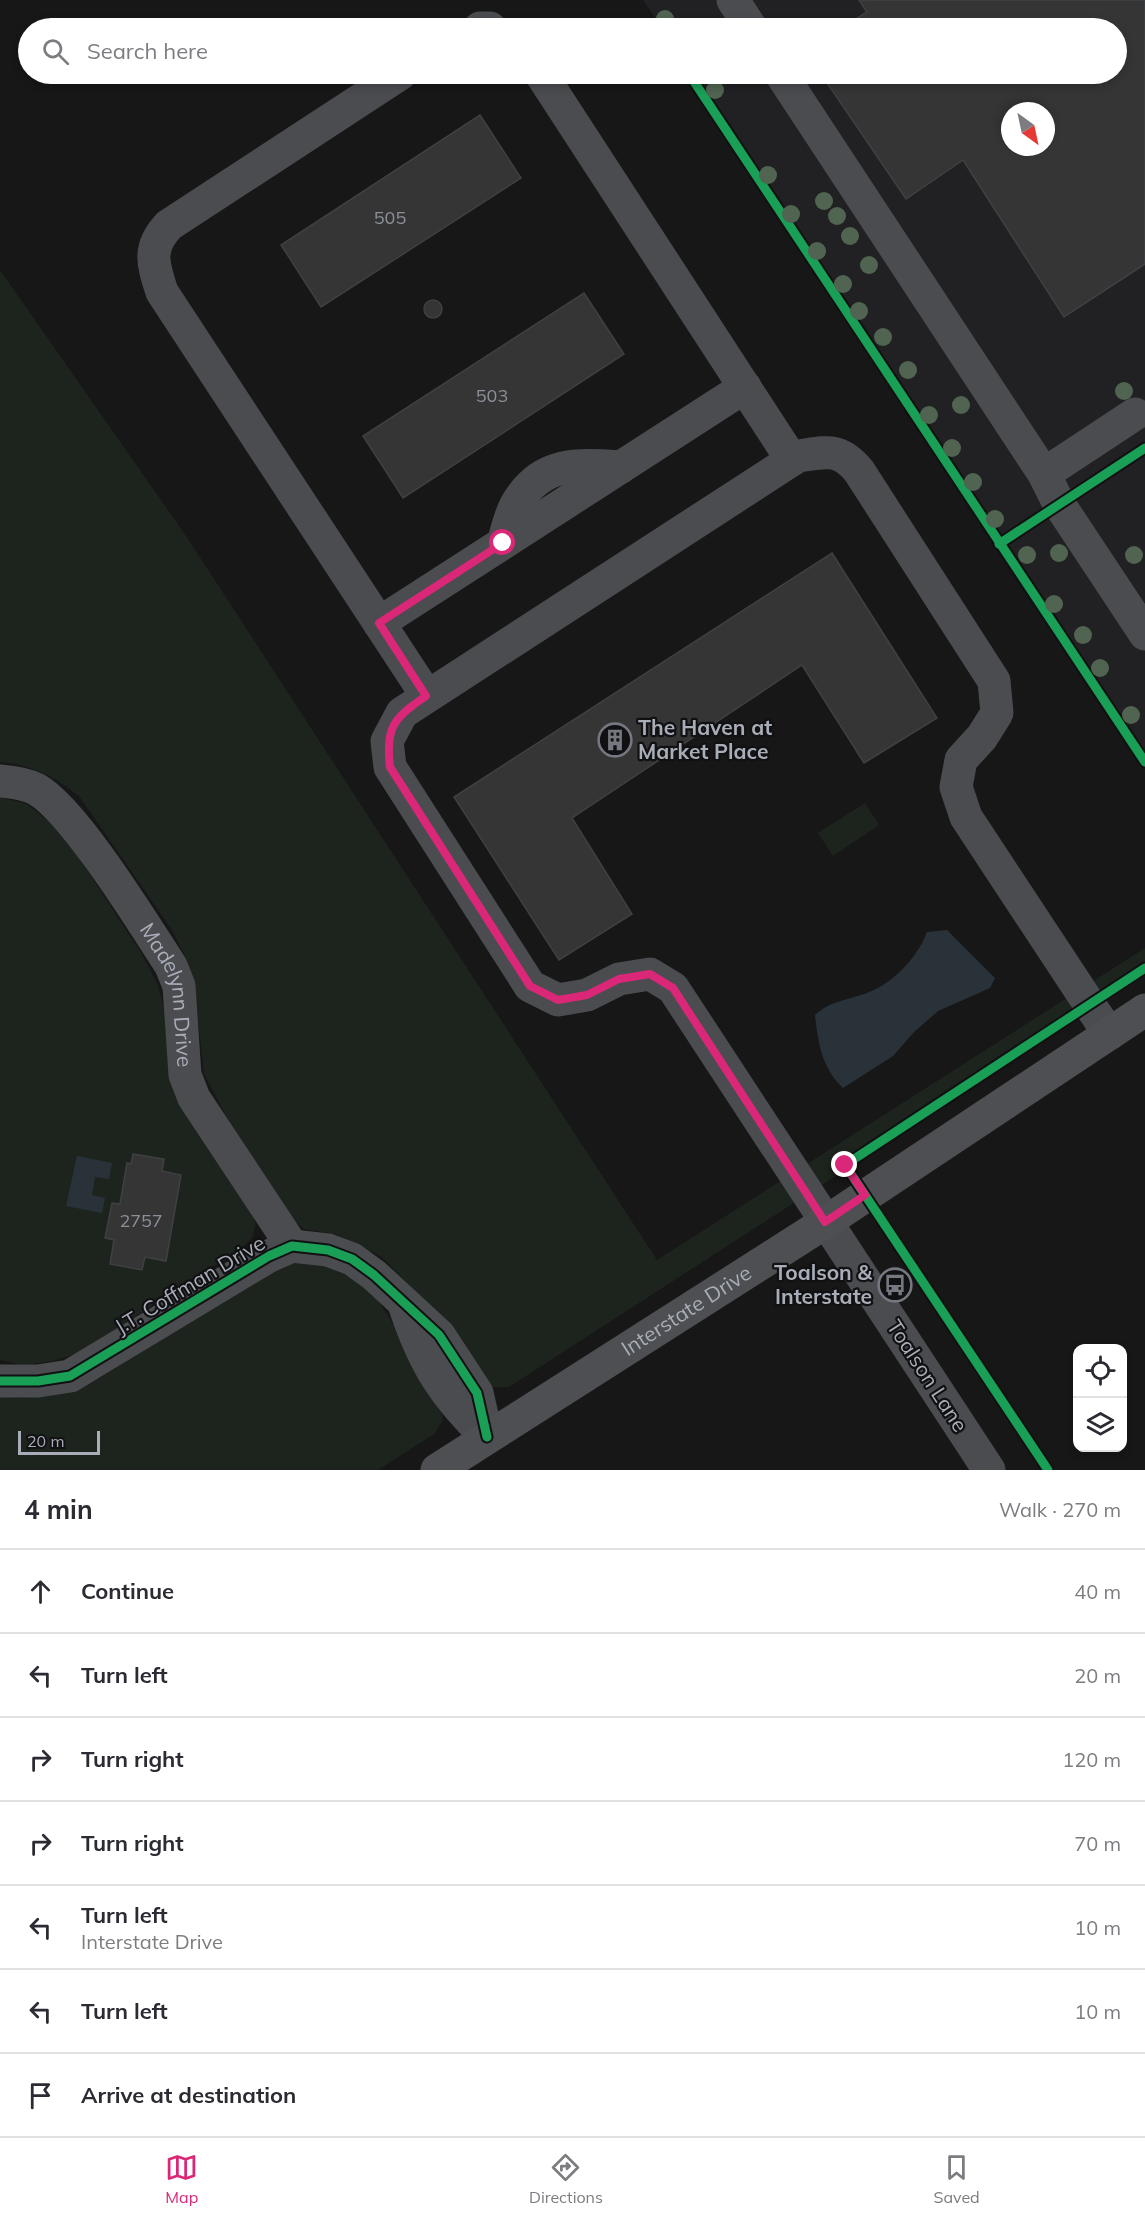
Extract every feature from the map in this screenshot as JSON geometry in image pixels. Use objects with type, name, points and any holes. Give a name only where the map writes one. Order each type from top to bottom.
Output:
[{"type":"main road","name":"Interstate Drive","points":[[437,1470],[825,1222],[1145,1010]]},
{"type":"street","points":[[733,0],[745,18]]},
{"type":"street","points":[[385,84],[169,225],[157,238],[153,262],[162,292],[426,696]]},
{"type":"street","points":[[548,84],[792,460]]},
{"type":"street","points":[[788,84],[1044,474],[1059,504],[1145,634]]},
{"type":"street","points":[[379,623],[745,387]]},
{"type":"street","points":[[1044,474],[1135,414]]},
{"type":"street","name":"Toalson Lane","points":[[990,1470],[673,988],[650,974],[619,979],[587,995],[558,1000],[530,986],[390,767],[387,741],[402,713],[426,696],[798,456],[830,451],[848,458],[859,471],[994,681],[997,713],[982,737],[961,760],[956,787],[966,818],[1109,1034]]},
{"type":"street","name":"Madelynn Drive","points":[[0,782],[12,782],[36,790],[59,809],[86,842],[171,966],[180,986],[185,1075],[194,1098],[292,1246]]},
{"type":"street","name":"J.T. Coffman Drive","points":[[0,1381],[39,1381],[70,1376],[104,1358],[228,1279],[292,1246],[328,1250],[352,1259],[374,1275],[405,1305],[418,1348],[455,1407],[487,1437]]},
{"type":"shaded area","points":[[643,0],[1145,0],[1145,765],[699,84],[1127,84],[1127,18],[655,18]]},
{"type":"shaded area","points":[[0,270],[186,536],[657,1260],[1145,948],[1145,976],[509,1387],[487,1387],[409,1285],[382,1257],[336,1234],[304,1229],[288,1215],[234,1131],[204,1074],[194,983],[185,956],[172,930],[79,796],[62,783],[42,773],[11,763],[0,762]]},
{"type":"shaded area","points":[[0,797],[27,804],[63,833],[141,953],[157,983],[165,1011],[256,1224],[252,1238],[234,1256],[203,1271],[82,1352],[53,1361],[22,1365],[0,1360]]},
{"type":"shaded area","points":[[865,803],[879,825],[833,856],[818,833]]},
{"type":"shaded area","points":[[947,930],[995,978],[990,988],[938,1011],[914,1032],[893,1056],[843,1088],[830,1072],[822,1055],[815,1015],[831,1005],[882,986],[909,962],[927,932]]},
{"type":"shaded area","points":[[77,1156],[112,1163],[109,1179],[95,1177],[92,1195],[105,1198],[102,1213],[66,1206]]},
{"type":"shaded area","points":[[300,1262],[323,1264],[345,1272],[376,1297],[421,1368],[443,1409],[442,1422],[434,1434],[378,1470],[0,1470],[0,1396],[26,1397],[52,1394],[102,1377],[276,1266]]},
{"type":"building","points":[[859,0],[1145,0],[1145,264],[1064,317],[963,160],[906,199],[828,84],[1127,84],[1127,18],[858,18],[867,12]]},
{"type":"building","points":[[480,115],[521,178],[321,307],[281,245]]},
{"type":"building","points":[[584,293],[624,354],[403,498],[363,436]]},
{"type":"building","points":[[433,300],[439,303],[442,309],[439,315],[433,318],[427,315],[424,309],[427,303]]},
{"type":"building","name":"The Haven at Market Place","points":[[832,553],[937,718],[864,763],[802,665],[572,818],[632,914],[559,960],[454,797]]},
{"type":"building","points":[[133,1154],[164,1159],[162,1171],[181,1175],[166,1261],[145,1257],[142,1270],[110,1264],[114,1240],[105,1238],[112,1203],[120,1204],[127,1163],[131,1164]]},
{"type":"cycle path","points":[[696,84],[1145,762]]},
{"type":"cycle path","points":[[999,544],[1145,448]]},
{"type":"cycle path","points":[[1048,1470],[845,1165],[1145,968]]},
{"type":"cycle path","points":[[0,1381],[38,1381],[70,1376],[269,1256],[292,1246],[328,1250],[352,1259],[374,1275],[439,1335],[477,1393],[487,1437]]},
{"type":"place","name":"The Haven at Market Place","points":[[615,740]]},
{"type":"place","name":"Toalson & Interstate","points":[[895,1285]]},
{"type":"route","points":[[503,543],[379,623],[426,696],[402,713],[395,725],[387,741],[390,767],[530,986],[558,1000],[587,995],[619,979],[650,974],[673,988],[825,1222],[865,1195],[845,1165]]}]
